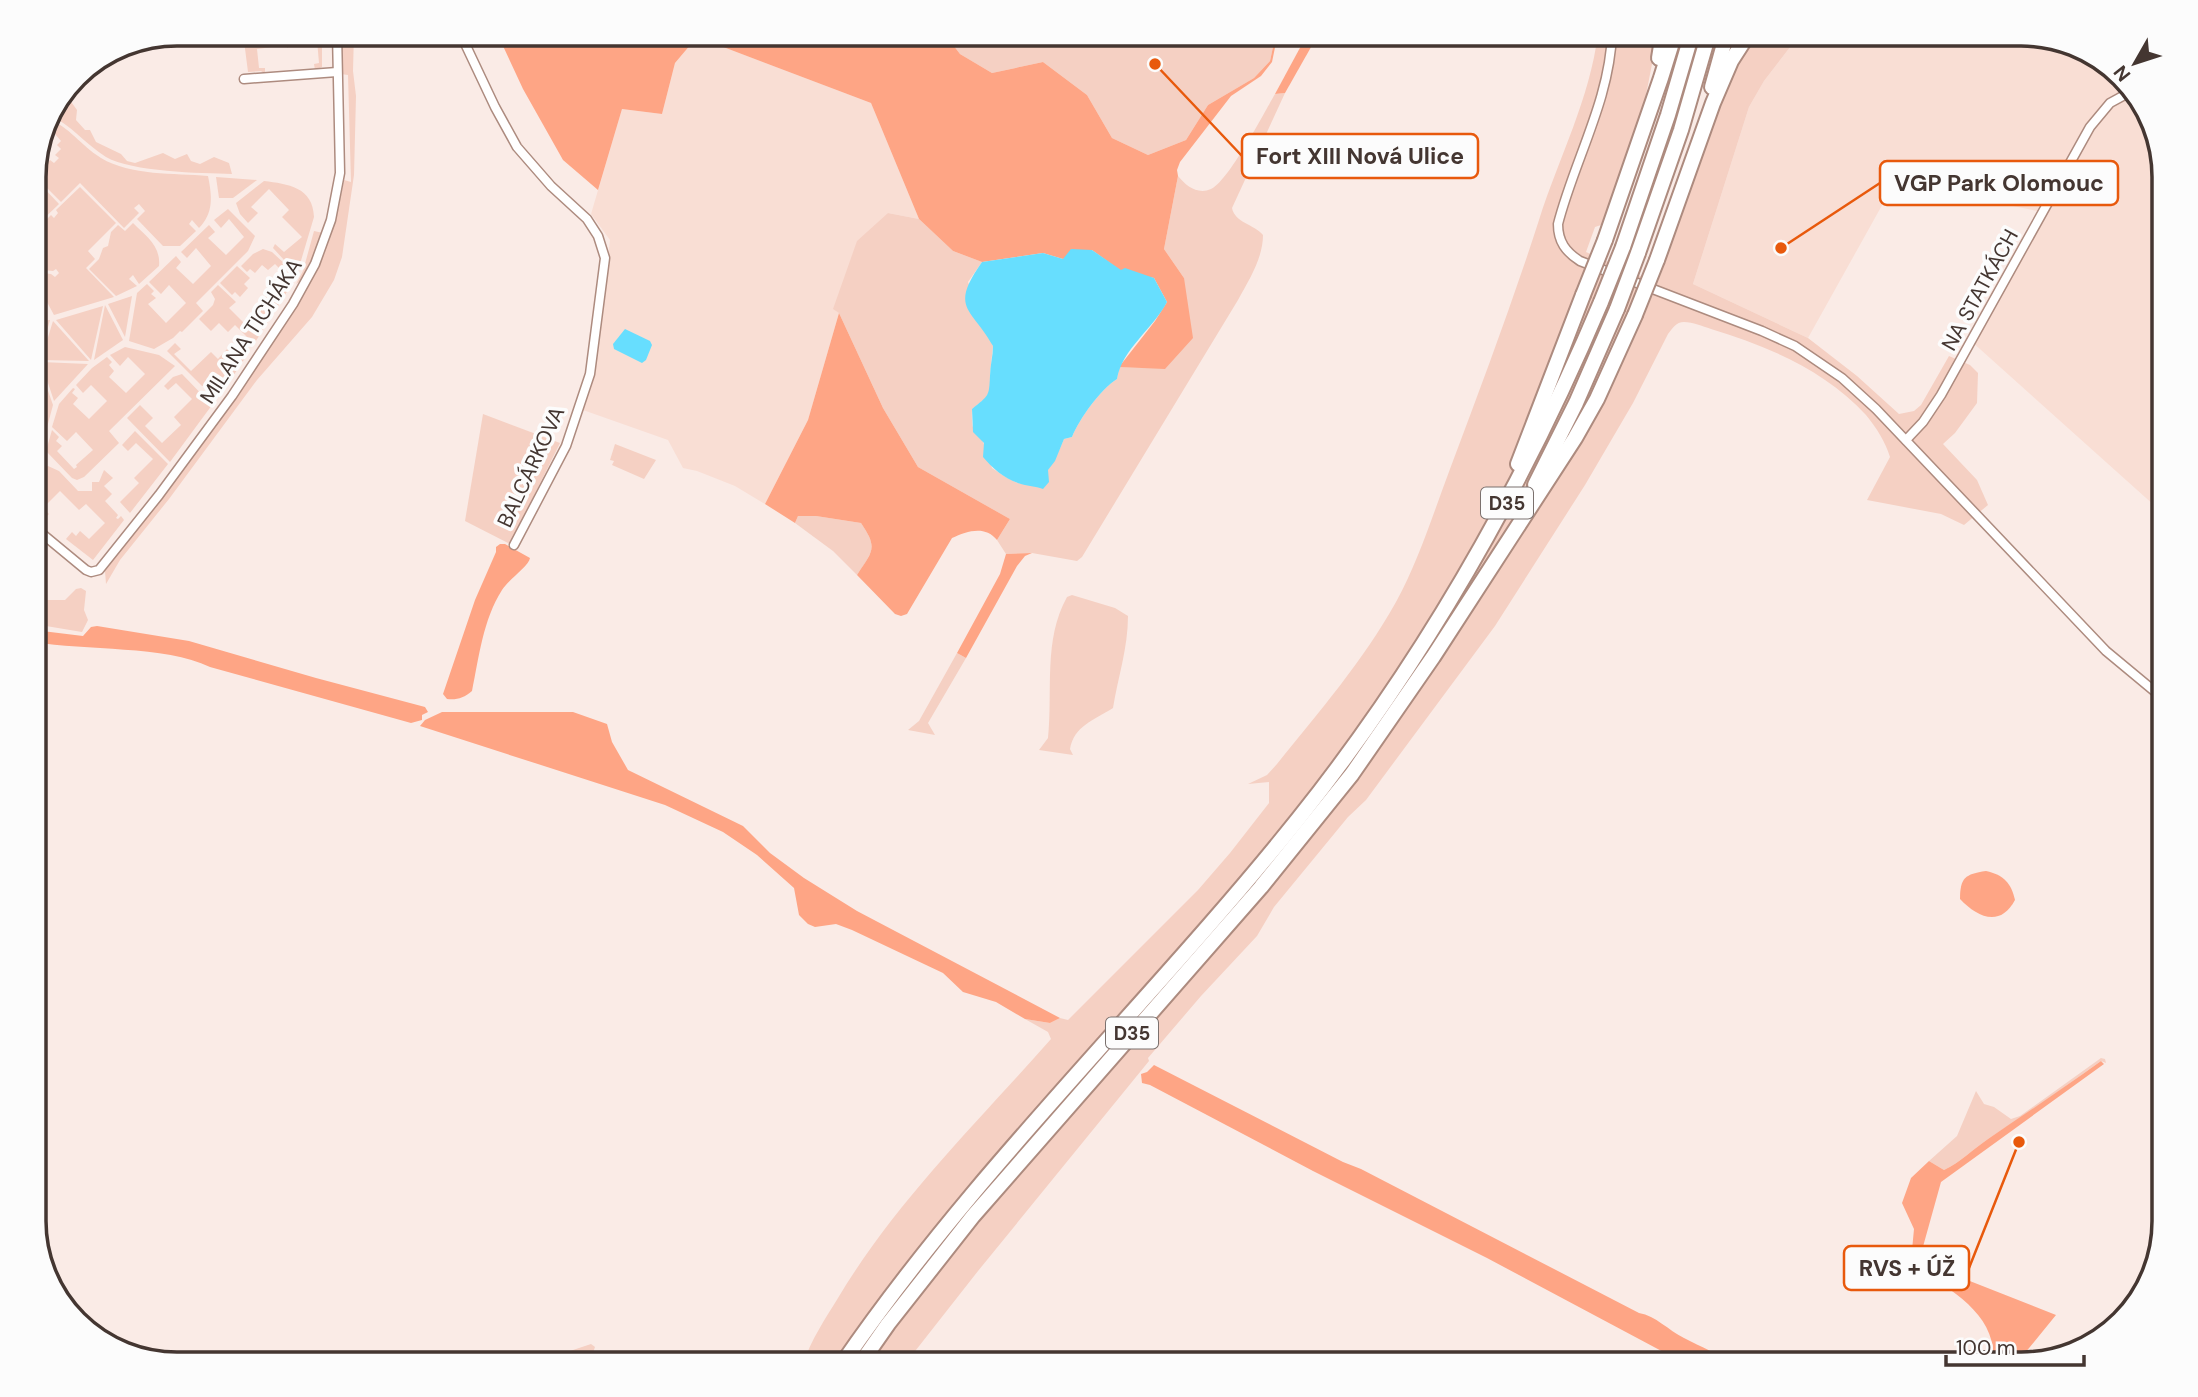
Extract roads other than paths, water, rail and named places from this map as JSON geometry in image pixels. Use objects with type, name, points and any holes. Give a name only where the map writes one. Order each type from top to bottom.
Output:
[{"type":"highway","points":[[1636,151],[1656,76],[1661,46]]},
{"type":"highway","points":[[1490,535],[1605,240],[1671,46]]},
{"type":"highway","name":"D35","points":[[850,1352],[884,1303],[962,1205],[1241,888],[1299,818],[1402,677],[1490,535],[1550,418],[1623,247],[1688,46]]},
{"type":"highway","name":"D35","points":[[869,1352],[920,1281],[981,1205],[1202,955],[1322,812],[1388,724],[1494,560],[1576,403],[1617,309],[1681,130],[1705,46]]},
{"type":"highway","points":[[1691,162],[1723,46]]},
{"type":"highway","points":[[1494,560],[1590,413],[1635,316],[1691,162],[1731,61],[1741,46]]},
{"type":"street","name":"MILANA TICHÁKA","points":[[46,537],[86,570],[99,570],[232,396],[310,275],[327,235],[339,189],[341,143],[337,46]]},
{"type":"street","name":"BALCÁRKOVA","points":[[466,46],[517,146],[551,186],[587,219],[598,236],[605,258],[590,373],[566,446],[514,545]]},
{"type":"street","points":[[1610,46],[1604,85],[1593,123],[1558,224],[1560,241],[1566,249],[1580,261],[1762,331],[1794,346],[1853,386],[2106,651],[2152,688]]},
{"type":"street","points":[[244,79],[337,72]]},
{"type":"street","name":"NA STATKÁCH","points":[[1906,440],[1923,422],[1941,395],[2090,127],[2117,98]]},
{"type":"water","points":[[1071,249],[1092,250],[1121,270],[1125,268],[1154,278],[1167,302],[1125,358],[1117,379],[1091,405],[1072,437],[1064,439],[1048,470],[1049,482],[1043,489],[1010,480],[983,457],[984,443],[973,432],[972,409],[988,392],[993,346],[971,315],[965,299],[972,278],[982,262],[1043,253],[1063,259]]},
{"type":"water","points":[[625,329],[650,341],[652,345],[642,363],[614,349],[613,344]]},
{"type":"place","name":"Fort XIII Nová Ulice","points":[[1155,64]]},
{"type":"place","name":"VGP Park Olomouc","points":[[1781,248]]},
{"type":"place","name":"RVS + ÚŽ","points":[[2019,1142]]}]
